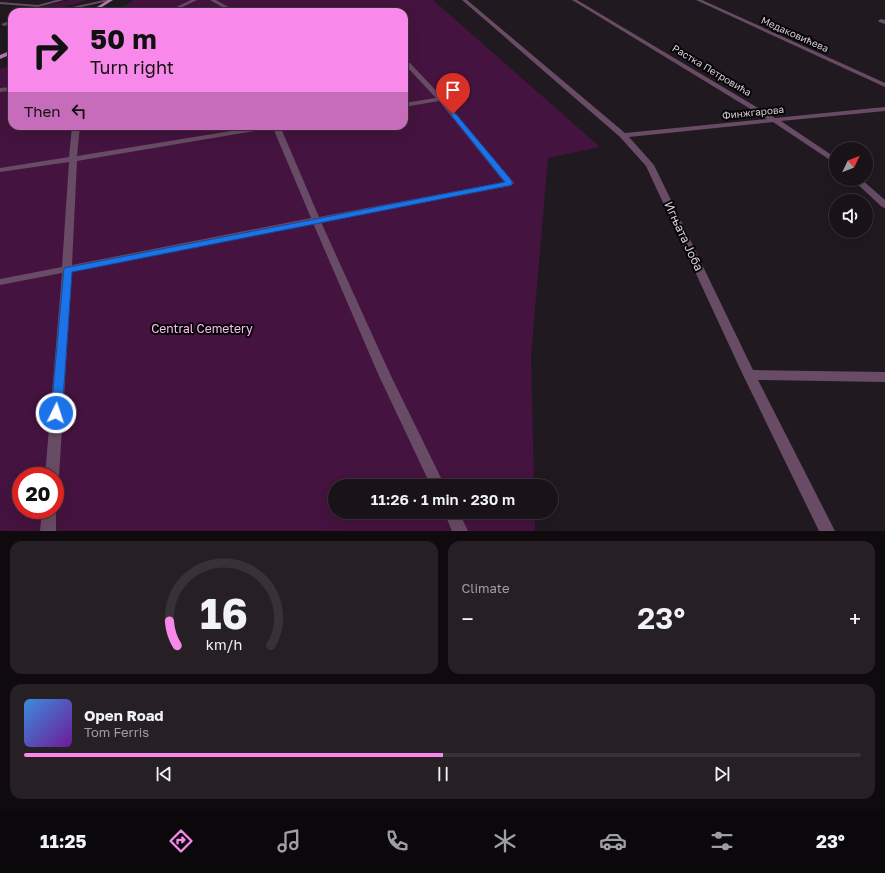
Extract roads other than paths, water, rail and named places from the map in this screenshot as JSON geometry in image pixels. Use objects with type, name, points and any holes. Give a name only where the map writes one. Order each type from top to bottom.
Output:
[{"type":"main road","points":[[98,8],[111,0]]},
{"type":"street","points":[[0,3],[38,6],[62,0]]},
{"type":"street","points":[[72,8],[111,0]]},
{"type":"street","points":[[177,8],[194,0]]},
{"type":"street","points":[[212,0],[227,8]]},
{"type":"street","name":"Игњата Јоба","points":[[464,0],[623,135],[650,165],[749,375],[827,531]]},
{"type":"street","name":"Растка Петровића","points":[[574,0],[774,120],[829,157]]},
{"type":"street","name":"Медаковићева","points":[[698,0],[885,85]]},
{"type":"street","points":[[4,24],[8,23]]},
{"type":"street","points":[[0,282],[510,183],[441,99],[408,66]]},
{"type":"street","points":[[408,104],[441,99]]},
{"type":"street","name":"Финжгарова","points":[[623,135],[885,110]]},
{"type":"street","points":[[53,467],[76,130]]},
{"type":"street","points":[[0,170],[251,130]]},
{"type":"street","points":[[277,130],[385,376],[435,479]]},
{"type":"street","points":[[864,186],[885,205]]},
{"type":"street","points":[[749,375],[885,377]]},
{"type":"street","points":[[48,531],[49,519]]},
{"type":"street","points":[[454,519],[460,531]]},
{"type":"park label","name":"Central Cemetery","points":[[202,328]]}]
